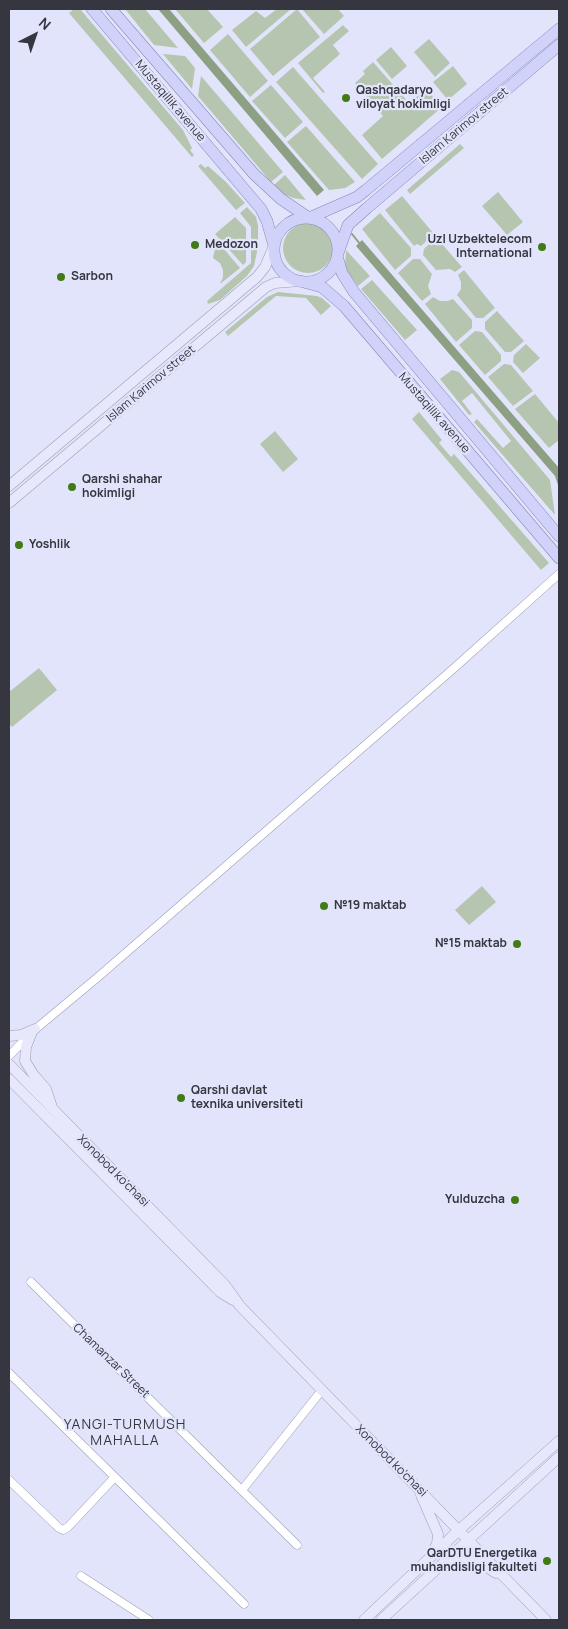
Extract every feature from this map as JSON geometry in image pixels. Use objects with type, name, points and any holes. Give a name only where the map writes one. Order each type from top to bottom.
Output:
[{"type":"main road","name":"Mustaqillik avenue","points":[[92,9],[261,209],[267,221],[274,246]]},
{"type":"main road","name":"Mustaqillik avenue","points":[[111,9],[254,174],[281,199],[309,218]]},
{"type":"main road","name":"Islam Karimov street","points":[[309,218],[357,197],[559,29]]},
{"type":"main road","points":[[548,38],[558,48]]},
{"type":"main road","name":"Islam Karimov street","points":[[338,256],[348,225],[558,48]]},
{"type":"main road","points":[[338,256],[334,266],[319,279],[300,281],[291,278],[283,272],[278,264],[274,246],[282,228],[299,218],[309,218],[324,224],[335,235],[342,273],[354,292],[559,536]]},
{"type":"main road","name":"Islam Karimov street","points":[[9,486],[257,277],[265,267],[274,246]]},
{"type":"main road","name":"Mustaqillik avenue","points":[[300,281],[322,287],[344,306],[559,558]]},
{"type":"main road","name":"Islam Karimov street","points":[[9,503],[266,287],[275,283],[300,281]]},
{"type":"main road","points":[[9,1036],[21,1035],[34,1030]]},
{"type":"main road","points":[[34,1030],[26,1047],[25,1060],[33,1074],[46,1089],[54,1110]]},
{"type":"main road","name":"Xonobod ko'chasi","points":[[10,1067],[225,1286],[236,1302],[546,1620]]},
{"type":"main road","name":"Xonobod ko'chasi","points":[[9,1079],[220,1292],[236,1302]]},
{"type":"main road","points":[[364,1620],[459,1530],[559,1441]]},
{"type":"main road","points":[[381,1620],[559,1457]]},
{"type":"main road","points":[[417,1487],[438,1534],[437,1544],[430,1559]]},
{"type":"main road","points":[[437,1568],[453,1560],[466,1559],[480,1563],[506,1578]]},
{"type":"street","points":[[9,1056],[34,1030],[98,978],[453,669],[559,574]]},
{"type":"street","name":"Chamanzar Street","points":[[30,1282],[297,1545]]},
{"type":"street","points":[[9,1373],[244,1604]]},
{"type":"street","points":[[242,1490],[322,1390]]},
{"type":"street","points":[[9,1480],[63,1530],[68,1528],[114,1478]]},
{"type":"street","points":[[81,1576],[144,1619]]},
{"type":"shaded area","points":[[74,9],[80,9],[183,130],[192,148],[190,150],[194,155],[192,157],[69,13]]},
{"type":"shaded area","points":[[125,9],[145,9],[178,48],[154,45]]},
{"type":"shaded area","points":[[158,9],[169,9],[324,190],[317,196]]},
{"type":"shaded area","points":[[175,9],[207,9],[223,27],[204,43]]},
{"type":"shaded area","points":[[277,9],[291,9],[246,47],[232,30],[256,11],[265,18]]},
{"type":"shaded area","points":[[297,9],[320,37],[273,76],[250,49]]},
{"type":"shaded area","points":[[302,9],[338,9],[344,16],[324,34]]},
{"type":"shaded area","points":[[343,25],[349,31],[333,45],[340,54],[313,78],[325,92],[323,93],[298,63]]},
{"type":"shaded area","points":[[228,34],[268,81],[250,97],[210,50]]},
{"type":"shaded area","points":[[429,39],[450,63],[435,77],[414,52]]},
{"type":"shaded area","points":[[391,47],[407,66],[392,79],[376,60]]},
{"type":"shaded area","points":[[163,54],[185,56],[195,68],[192,89]]},
{"type":"shaded area","points":[[373,62],[409,103],[426,89],[442,107],[382,159],[362,135],[383,116],[355,83],[365,74],[363,71]]},
{"type":"shaded area","points":[[453,66],[467,84],[448,100],[433,82]]},
{"type":"shaded area","points":[[293,67],[378,164],[362,179],[276,82]]},
{"type":"shaded area","points":[[201,76],[283,172],[271,182],[198,96]]},
{"type":"shaded area","points":[[271,85],[303,122],[285,138],[252,101]]},
{"type":"shaded area","points":[[306,126],[355,182],[345,188],[329,190],[287,142]]},
{"type":"shaded area","points":[[460,144],[464,148],[410,194],[407,190]]},
{"type":"shaded area","points":[[201,164],[205,168],[208,166],[245,203],[236,210],[198,166]]},
{"type":"shaded area","points":[[285,175],[306,200],[293,198],[281,193],[274,185]]},
{"type":"shaded area","points":[[498,192],[523,222],[507,235],[482,206]]},
{"type":"shaded area","points":[[402,196],[434,234],[421,246],[417,244],[414,246],[385,210]]},
{"type":"shaded area","points":[[247,207],[256,217],[258,225],[258,247],[254,266],[247,276],[220,300],[208,304],[207,301],[251,263],[251,227],[240,213]]},
{"type":"shaded area","points":[[380,213],[411,248],[411,256],[395,270],[362,229]]},
{"type":"shaded area","points":[[235,217],[246,228],[246,262],[243,265],[215,234]]},
{"type":"shaded area","points":[[308,223],[317,225],[328,234],[333,248],[331,257],[322,268],[308,273],[299,271],[288,262],[283,248],[285,239],[294,228]]},
{"type":"shaded area","points":[[214,237],[240,268],[220,284],[223,270],[220,263],[213,258],[215,249],[210,247],[211,239]]},
{"type":"shaded area","points":[[436,237],[462,267],[455,272],[450,269],[436,270],[423,255],[424,249]]},
{"type":"shaded area","points":[[362,240],[559,468],[559,488],[555,476],[356,246]]},
{"type":"shaded area","points":[[346,250],[370,276],[358,286],[345,268]]},
{"type":"shaded area","points":[[413,259],[420,259],[432,274],[428,286],[431,294],[422,301],[398,273]]},
{"type":"shaded area","points":[[464,270],[495,308],[483,318],[476,318],[457,295],[461,289],[458,275]]},
{"type":"shaded area","points":[[372,280],[417,330],[405,340],[361,289]]},
{"type":"shaded area","points":[[278,292],[317,296],[331,306],[321,315],[306,298],[276,296],[228,336],[225,332],[267,297]]},
{"type":"shaded area","points":[[433,297],[440,301],[453,299],[472,320],[472,328],[456,342],[425,304]]},
{"type":"shaded area","points":[[497,311],[524,341],[511,352],[505,352],[485,329],[485,322]]},
{"type":"shaded area","points":[[475,331],[482,332],[501,355],[501,361],[485,375],[459,345]]},
{"type":"shaded area","points":[[526,344],[540,358],[523,373],[513,362],[514,355]]},
{"type":"shaded area","points":[[504,364],[511,365],[533,391],[513,406],[488,377]]},
{"type":"shaded area","points":[[452,370],[459,372],[550,480],[555,515],[474,422],[477,419],[503,448],[511,441],[472,393],[462,401],[472,414],[469,415],[440,379]]},
{"type":"shaded area","points":[[535,394],[559,423],[559,440],[549,448],[515,409]]},
{"type":"shaded area","points":[[419,412],[442,440],[439,443],[451,457],[454,454],[549,563],[541,570],[412,419]]},
{"type":"shaded area","points":[[275,431],[298,459],[283,472],[260,444]]},
{"type":"shaded area","points":[[39,668],[57,690],[12,727],[9,724],[9,692]]},
{"type":"shaded area","points":[[482,886],[496,902],[469,925],[455,910]]},
{"type":"waterway","points":[[352,234],[360,244]]},
{"type":"place","name":"Qashqadaryo viloyat hokimligi","points":[[346,98]]},
{"type":"place","name":"Medozon","points":[[195,245]]},
{"type":"place","name":"UzI Uzbektelecom International","points":[[542,247]]},
{"type":"place","name":"Sarbon","points":[[61,277]]},
{"type":"place","name":"Qarshi shahar hokimligi","points":[[72,487]]},
{"type":"place","name":"Yoshlik","points":[[19,545]]},
{"type":"place","name":"№19 maktab","points":[[324,906]]},
{"type":"place","name":"№15 maktab","points":[[517,944]]},
{"type":"place","name":"Qarshi davlat texnika universiteti","points":[[181,1098]]},
{"type":"place","name":"Yulduzcha","points":[[515,1200]]},
{"type":"place","name":"QarDTU Energetika muhandisligi fakulteti","points":[[547,1561]]},
{"type":"district","name":"YANGI-TURMUSH MAHALLA","points":[[125,1434]]}]
